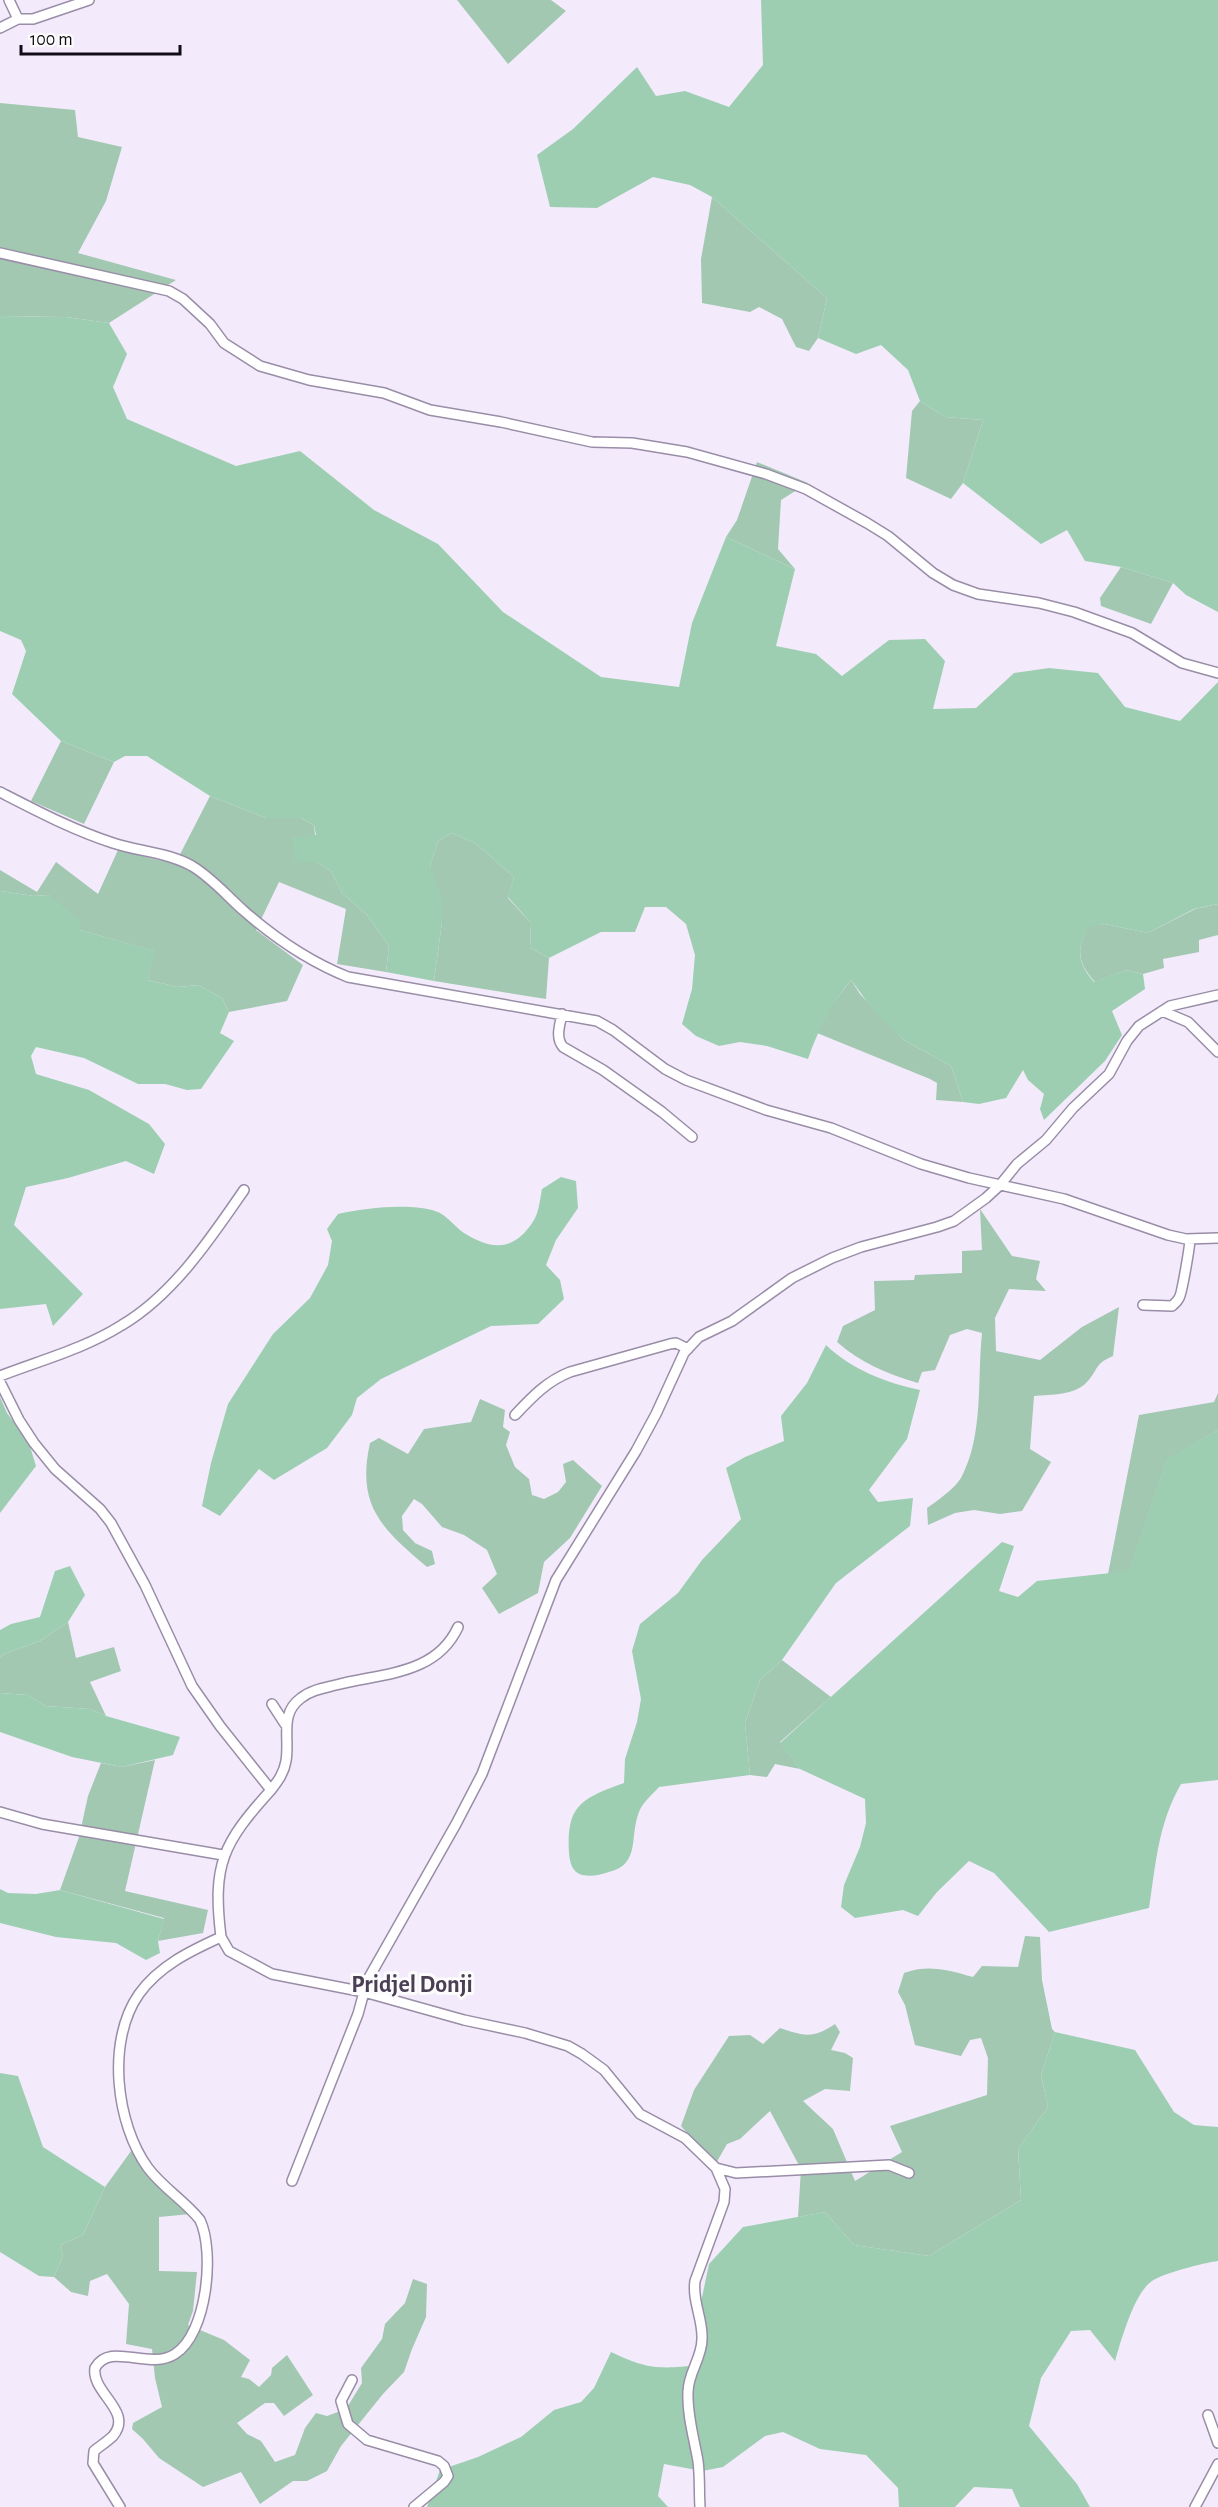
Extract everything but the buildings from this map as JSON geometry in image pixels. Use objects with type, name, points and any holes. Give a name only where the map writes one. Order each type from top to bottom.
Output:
[{"type":"street","points":[[9,0],[18,19]]},
{"type":"street","points":[[0,28],[18,19],[33,19],[89,0]]},
{"type":"street","points":[[0,253],[168,291],[190,305],[210,324],[224,344],[260,366],[309,380],[384,393],[430,410],[501,422],[592,442],[632,443],[687,452],[766,474],[806,489],[867,523],[888,536],[933,573],[953,585],[978,594],[1039,603],[1074,612],[1132,633],[1182,663],[1218,674]]},
{"type":"street","points":[[0,792],[67,827],[116,844],[173,856],[190,865],[207,875],[244,911],[296,952],[348,977],[597,1021],[613,1030],[664,1068],[686,1080],[766,1110],[831,1128],[921,1164],[1064,1199],[1168,1235],[1190,1239],[1218,1238]]},
{"type":"street","points":[[292,2181],[358,2014],[372,1971],[482,1774],[564,1565],[636,1451],[688,1348],[699,1337],[732,1321],[792,1278],[832,1258],[861,1246],[954,1221],[1000,1185],[1017,1164],[1046,1140],[1073,1108],[1109,1074],[1134,1032],[1170,1006],[1218,995]]},
{"type":"street","points":[[1162,1011],[1188,1022],[1218,1052]]},
{"type":"street","points":[[562,1014],[558,1034],[559,1042],[563,1047],[603,1070],[692,1137]]},
{"type":"street","points":[[0,1376],[83,1345],[123,1325],[154,1302],[217,1229],[244,1190]]},
{"type":"street","points":[[1143,1305],[1172,1306],[1178,1300],[1190,1252],[1190,1239]]},
{"type":"street","points":[[515,1415],[554,1378],[670,1344],[676,1343],[688,1348]]},
{"type":"street","points":[[0,1382],[19,1420],[55,1469],[100,1509],[111,1522],[145,1586],[192,1686],[220,1726],[271,1790]]},
{"type":"street","points":[[458,1626],[445,1648],[430,1661],[309,1693],[294,1705],[285,1724],[286,1760],[281,1776],[240,1826],[223,1855],[219,1890],[221,1937],[229,1951],[272,1974],[364,1992],[568,2046],[604,2070],[640,2114],[685,2138],[716,2168],[725,2189],[724,2202],[695,2281],[693,2293],[702,2328],[702,2344],[688,2389],[688,2405],[700,2479],[700,2507]]},
{"type":"street","points":[[272,1704],[285,1724]]},
{"type":"street","points":[[0,1812],[42,1824],[223,1855]]},
{"type":"street","points":[[120,2507],[93,2463],[94,2451],[115,2434],[119,2419],[117,2412],[96,2384],[95,2368],[104,2356],[148,2361],[162,2360],[186,2346],[199,2316],[205,2284],[207,2249],[205,2231],[200,2220],[148,2168],[125,2122],[120,2103],[119,2083],[124,2030],[139,1994],[151,1981],[177,1958],[221,1937]]},
{"type":"street","points":[[716,2168],[736,2173],[889,2165],[909,2173]]},
{"type":"street","points":[[352,2380],[341,2401],[348,2424],[367,2440],[438,2461],[444,2466],[448,2476],[444,2482],[414,2507]]},
{"type":"street","points":[[1208,2415],[1218,2444]]},
{"type":"street","points":[[1195,2507],[1218,2464]]},
{"type":"green space","points":[[457,0],[551,0],[566,11],[508,64]]},
{"type":"green space","points":[[761,0],[1218,0],[1218,612],[1186,595],[1173,583],[1121,567],[1085,561],[1067,530],[1041,544],[963,483],[983,420],[945,417],[920,401],[908,370],[881,345],[856,354],[818,338],[827,298],[712,197],[690,185],[653,177],[597,208],[550,207],[537,155],[573,129],[637,67],[656,96],[685,91],[729,107],[763,65]]},
{"type":"green space","points":[[0,103],[75,110],[78,137],[122,147],[106,201],[78,253],[176,280],[109,323],[66,317],[0,316]]},
{"type":"green space","points":[[712,197],[827,298],[818,338],[809,351],[796,347],[782,319],[759,307],[750,312],[702,303],[701,259]]},
{"type":"green space","points":[[0,316],[66,317],[109,323],[127,354],[113,387],[127,419],[236,466],[300,451],[374,510],[438,544],[503,612],[601,677],[679,687],[692,623],[726,537],[795,569],[776,646],[816,654],[842,676],[889,640],[925,639],[945,661],[933,709],[976,708],[1014,673],[1049,668],[1098,673],[1125,707],[1180,721],[1218,682],[1218,904],[1194,909],[1148,933],[1105,924],[1089,927],[1082,942],[1080,955],[1084,968],[1094,982],[1126,970],[1143,974],[1145,989],[1112,1011],[1122,1035],[1105,1061],[1044,1120],[1040,1109],[1044,1094],[1028,1080],[1023,1070],[1006,1098],[979,1104],[963,1102],[951,1066],[904,1040],[874,1011],[851,980],[837,998],[826,1018],[808,1059],[767,1046],[740,1042],[719,1046],[696,1036],[682,1024],[692,989],[695,955],[686,924],[666,907],[645,907],[635,932],[601,932],[549,958],[530,948],[531,923],[508,897],[514,877],[475,843],[452,833],[438,841],[430,866],[441,894],[442,922],[434,981],[386,972],[389,946],[367,915],[342,893],[331,871],[318,863],[295,861],[292,838],[316,835],[314,825],[301,818],[266,818],[210,796],[147,756],[125,756],[114,762],[61,741],[12,694],[26,651],[21,640],[0,631]]},
{"type":"green space","points":[[920,401],[945,417],[983,420],[963,483],[951,499],[906,478],[912,411]]},
{"type":"green space","points":[[757,462],[808,483],[781,500],[778,549],[795,569],[726,537],[737,520]]},
{"type":"green space","points":[[1121,567],[1173,583],[1151,624],[1101,606],[1100,598]]},
{"type":"green space","points":[[61,741],[114,762],[84,824],[31,801]]},
{"type":"green space","points":[[210,796],[266,818],[301,818],[314,825],[318,863],[331,871],[342,893],[367,915],[389,946],[386,972],[337,964],[346,909],[279,882],[256,930],[303,965],[287,1001],[229,1012],[222,998],[198,985],[178,987],[148,980],[154,951],[80,930],[48,895],[34,896],[0,891],[0,870],[37,892],[56,862],[98,894],[118,850],[175,864]]},
{"type":"green space","points":[[452,833],[475,843],[514,877],[508,898],[531,923],[530,948],[549,958],[546,999],[434,981],[442,922],[430,866],[438,841]]},
{"type":"green space","points":[[0,891],[34,896],[48,895],[80,920],[80,930],[155,951],[148,980],[178,987],[198,985],[222,998],[229,1012],[220,1033],[234,1041],[201,1089],[187,1090],[165,1084],[138,1084],[84,1058],[36,1047],[31,1056],[36,1074],[89,1090],[149,1124],[165,1144],[154,1174],[126,1161],[68,1178],[26,1187],[14,1225],[83,1294],[53,1326],[46,1304],[0,1309]]},
{"type":"green space","points":[[1218,904],[1218,935],[1199,940],[1199,952],[1163,959],[1164,968],[1143,974],[1126,970],[1095,982],[1082,962],[1080,949],[1089,926],[1105,924],[1148,933],[1195,909]]},
{"type":"green space","points":[[851,980],[860,994],[904,1040],[951,1066],[963,1102],[936,1100],[937,1083],[930,1079],[817,1033],[832,1005]]},
{"type":"green space","points":[[561,1177],[576,1181],[578,1208],[556,1240],[546,1265],[560,1280],[564,1299],[538,1324],[491,1326],[381,1379],[357,1398],[352,1415],[327,1448],[274,1480],[259,1469],[220,1516],[202,1506],[211,1463],[228,1404],[273,1334],[310,1298],[328,1265],[332,1241],[327,1229],[338,1214],[387,1207],[413,1207],[435,1211],[475,1239],[484,1243],[503,1245],[519,1238],[527,1230],[537,1213],[542,1189]]},
{"type":"green space","points":[[980,1209],[1012,1256],[1040,1261],[1036,1279],[1046,1291],[1009,1289],[995,1318],[996,1351],[1040,1360],[1082,1327],[1119,1307],[1113,1356],[1100,1364],[1082,1387],[1062,1394],[1034,1396],[1030,1449],[1051,1462],[1022,1511],[1000,1514],[974,1510],[955,1513],[928,1525],[927,1508],[950,1491],[961,1478],[973,1444],[978,1407],[982,1333],[967,1329],[950,1335],[935,1370],[922,1372],[918,1383],[875,1367],[855,1356],[837,1342],[843,1326],[875,1310],[874,1281],[914,1280],[915,1275],[962,1273],[962,1251],[982,1250]]},
{"type":"green space","points":[[826,1345],[846,1361],[870,1374],[920,1390],[907,1439],[869,1490],[878,1502],[913,1498],[910,1526],[836,1583],[782,1660],[760,1680],[745,1723],[750,1775],[659,1787],[640,1809],[630,1856],[626,1863],[599,1875],[579,1874],[572,1867],[569,1853],[570,1824],[574,1814],[587,1799],[624,1783],[625,1759],[637,1722],[641,1699],[632,1651],[640,1624],[678,1593],[702,1560],[741,1519],[726,1468],[745,1457],[784,1441],[781,1416],[807,1383]]},
{"type":"green space","points":[[1218,1393],[1218,1430],[1167,1460],[1129,1572],[1108,1574],[1139,1415],[1214,1402]]},
{"type":"green space","points":[[0,1397],[7,1413],[29,1443],[36,1466],[0,1513]]},
{"type":"green space","points":[[480,1399],[505,1410],[503,1427],[510,1432],[506,1445],[515,1467],[529,1479],[532,1495],[544,1499],[558,1492],[566,1482],[563,1464],[573,1460],[602,1486],[570,1538],[544,1562],[538,1593],[499,1614],[482,1588],[497,1574],[487,1550],[464,1535],[442,1527],[422,1504],[414,1499],[402,1516],[403,1530],[415,1543],[432,1551],[435,1564],[427,1567],[385,1528],[370,1500],[367,1484],[370,1443],[379,1438],[408,1454],[424,1429],[471,1422]]},
{"type":"green space","points":[[1218,1430],[1218,1780],[1181,1784],[1167,1814],[1163,1829],[1149,1908],[1049,1932],[994,1873],[969,1861],[937,1892],[918,1916],[903,1910],[855,1918],[841,1907],[844,1885],[860,1847],[866,1823],[865,1799],[800,1769],[780,1743],[1002,1542],[1014,1546],[999,1591],[1018,1597],[1037,1581],[1129,1571],[1167,1459]]},
{"type":"green space","points":[[70,1566],[85,1595],[68,1622],[40,1641],[4,1654],[0,1658],[0,1630],[11,1624],[40,1617],[55,1571]]},
{"type":"green space","points":[[68,1622],[76,1658],[114,1647],[121,1671],[90,1682],[106,1716],[90,1709],[45,1706],[28,1695],[0,1693],[0,1658],[4,1654],[40,1641]]},
{"type":"green space","points":[[782,1660],[831,1697],[780,1742],[800,1769],[775,1764],[767,1777],[750,1775],[745,1723],[760,1680]]},
{"type":"green space","points":[[0,1693],[28,1695],[45,1706],[90,1709],[106,1716],[180,1737],[173,1755],[122,1767],[72,1757],[0,1732]]},
{"type":"green space","points":[[155,1760],[125,1891],[208,1910],[203,1933],[158,1941],[164,1918],[60,1890],[79,1837],[88,1796],[101,1763],[122,1767]]},
{"type":"green space","points":[[0,1889],[8,1893],[36,1894],[60,1890],[164,1919],[158,1941],[160,1953],[146,1960],[116,1943],[56,1937],[0,1923]]},
{"type":"green space","points":[[1025,1936],[1040,1937],[1042,1980],[1052,2029],[1055,2032],[1041,2075],[1048,2107],[1018,2149],[1021,2200],[929,2256],[854,2245],[825,2212],[798,2217],[801,2169],[770,2111],[740,2139],[727,2144],[715,2165],[681,2126],[694,2090],[729,2036],[750,2035],[763,2044],[780,2028],[808,2035],[835,2024],[840,2032],[831,2050],[845,2053],[853,2058],[850,2091],[825,2089],[803,2101],[833,2129],[855,2181],[902,2152],[890,2126],[987,2095],[988,2058],[981,2038],[970,2040],[961,2056],[915,2045],[905,2005],[898,1992],[904,1973],[930,1968],[973,1977],[982,1966],[1018,1967]]},
{"type":"green space","points":[[1055,2032],[1135,2050],[1174,2112],[1194,2125],[1218,2127],[1218,2261],[1165,2275],[1145,2287],[1129,2318],[1115,2361],[1090,2330],[1071,2331],[1041,2378],[1029,2426],[1077,2484],[1090,2507],[1020,2507],[1012,2489],[974,2487],[955,2507],[899,2507],[898,2488],[866,2455],[820,2449],[783,2432],[765,2436],[723,2467],[702,2471],[664,2464],[658,2496],[668,2507],[427,2507],[440,2470],[478,2457],[521,2437],[554,2410],[581,2402],[594,2388],[611,2352],[655,2367],[700,2365],[696,2326],[709,2264],[743,2227],[825,2212],[854,2245],[929,2256],[1021,2200],[1018,2149],[1048,2107],[1041,2075]]},
{"type":"green space","points":[[0,2073],[18,2076],[43,2147],[105,2187],[83,2235],[60,2245],[63,2256],[54,2277],[39,2276],[0,2252]]},
{"type":"green space","points":[[134,2147],[191,2214],[159,2217],[159,2271],[197,2272],[193,2311],[188,2325],[224,2340],[250,2360],[241,2377],[249,2379],[259,2387],[271,2375],[272,2368],[287,2355],[313,2395],[284,2416],[274,2403],[265,2403],[237,2423],[247,2434],[261,2441],[275,2462],[295,2455],[305,2428],[316,2413],[327,2416],[346,2409],[362,2383],[361,2368],[382,2339],[385,2324],[405,2303],[413,2279],[427,2284],[426,2317],[404,2372],[341,2446],[327,2471],[307,2481],[293,2481],[260,2504],[241,2472],[203,2487],[159,2458],[132,2429],[133,2423],[162,2407],[155,2378],[152,2349],[126,2344],[129,2304],[107,2274],[90,2281],[88,2296],[71,2292],[54,2277],[63,2256],[60,2245],[83,2235],[105,2187]]},
{"type":"district","name":"Pridjel Donji","points":[[412,1984]]}]
